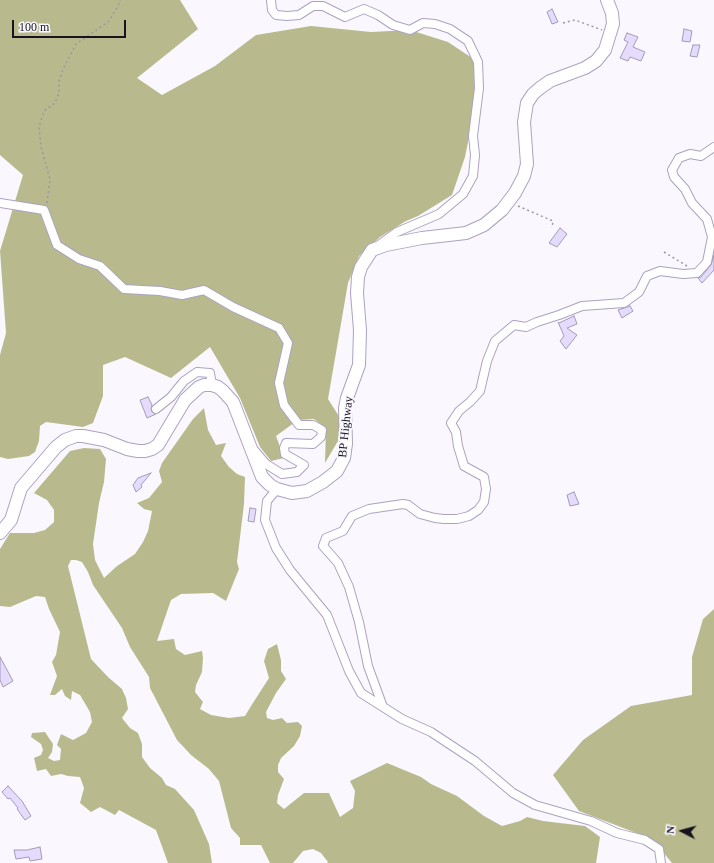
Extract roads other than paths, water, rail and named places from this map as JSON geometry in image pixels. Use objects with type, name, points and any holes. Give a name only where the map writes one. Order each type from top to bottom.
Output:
[{"type":"highway","points":[[372,250],[386,245],[422,238],[466,233],[484,225],[502,210],[516,193],[524,176],[527,164],[524,122],[527,104],[533,94],[550,81],[585,68],[596,61],[605,50],[613,24],[612,12],[607,0]]},
{"type":"highway","name":"BP Highway","points":[[277,489],[292,492],[307,490],[323,482],[337,471],[344,458],[346,444],[345,408],[359,365],[358,278],[361,267],[372,250]]},
{"type":"highway","points":[[0,533],[11,520],[21,488],[56,447],[65,440],[76,436],[83,436],[104,440],[132,450],[145,451],[152,449],[158,445],[191,394],[199,387],[204,385],[212,385],[223,391],[233,402],[262,477],[270,485],[277,489]]},
{"type":"street","points":[[271,0],[272,10],[276,15],[299,15],[313,6],[323,6],[345,18],[364,9],[393,25],[410,30],[423,23],[435,24],[450,29],[468,41],[478,62],[479,88],[473,136],[475,155],[473,176],[463,194],[439,214],[397,232],[372,250]]},
{"type":"street","points":[[383,707],[368,666],[359,622],[349,587],[338,563],[323,546],[326,538],[343,531],[352,516],[369,509],[403,504],[408,505],[420,514],[444,519],[457,519],[469,516],[478,510],[484,502],[486,489],[484,477],[464,466],[458,446],[455,427],[451,422],[459,411],[480,391],[487,361],[495,342],[514,325],[526,327],[582,306],[624,303],[639,292],[648,276],[660,270],[683,274],[697,273],[707,262],[712,237],[707,220],[692,203],[684,189],[674,177],[672,170],[679,158],[690,154],[700,156],[714,147]]},
{"type":"street","points":[[0,203],[44,210],[57,246],[78,259],[100,266],[124,289],[160,291],[182,295],[204,290],[233,307],[279,328],[288,343],[279,383],[284,405],[298,425],[313,425],[322,430],[321,437],[313,444],[286,443],[284,448],[285,454],[304,466],[297,472],[282,474],[266,464],[251,447]]},
{"type":"street","points":[[156,409],[171,396],[184,381],[197,372],[210,373],[212,385]]},
{"type":"street","points":[[277,489],[267,501],[265,520],[276,548],[290,570],[327,615],[349,671],[361,693],[402,719],[431,732],[474,761],[513,793],[535,805],[592,821],[617,833],[645,840],[659,849],[661,863]]}]
